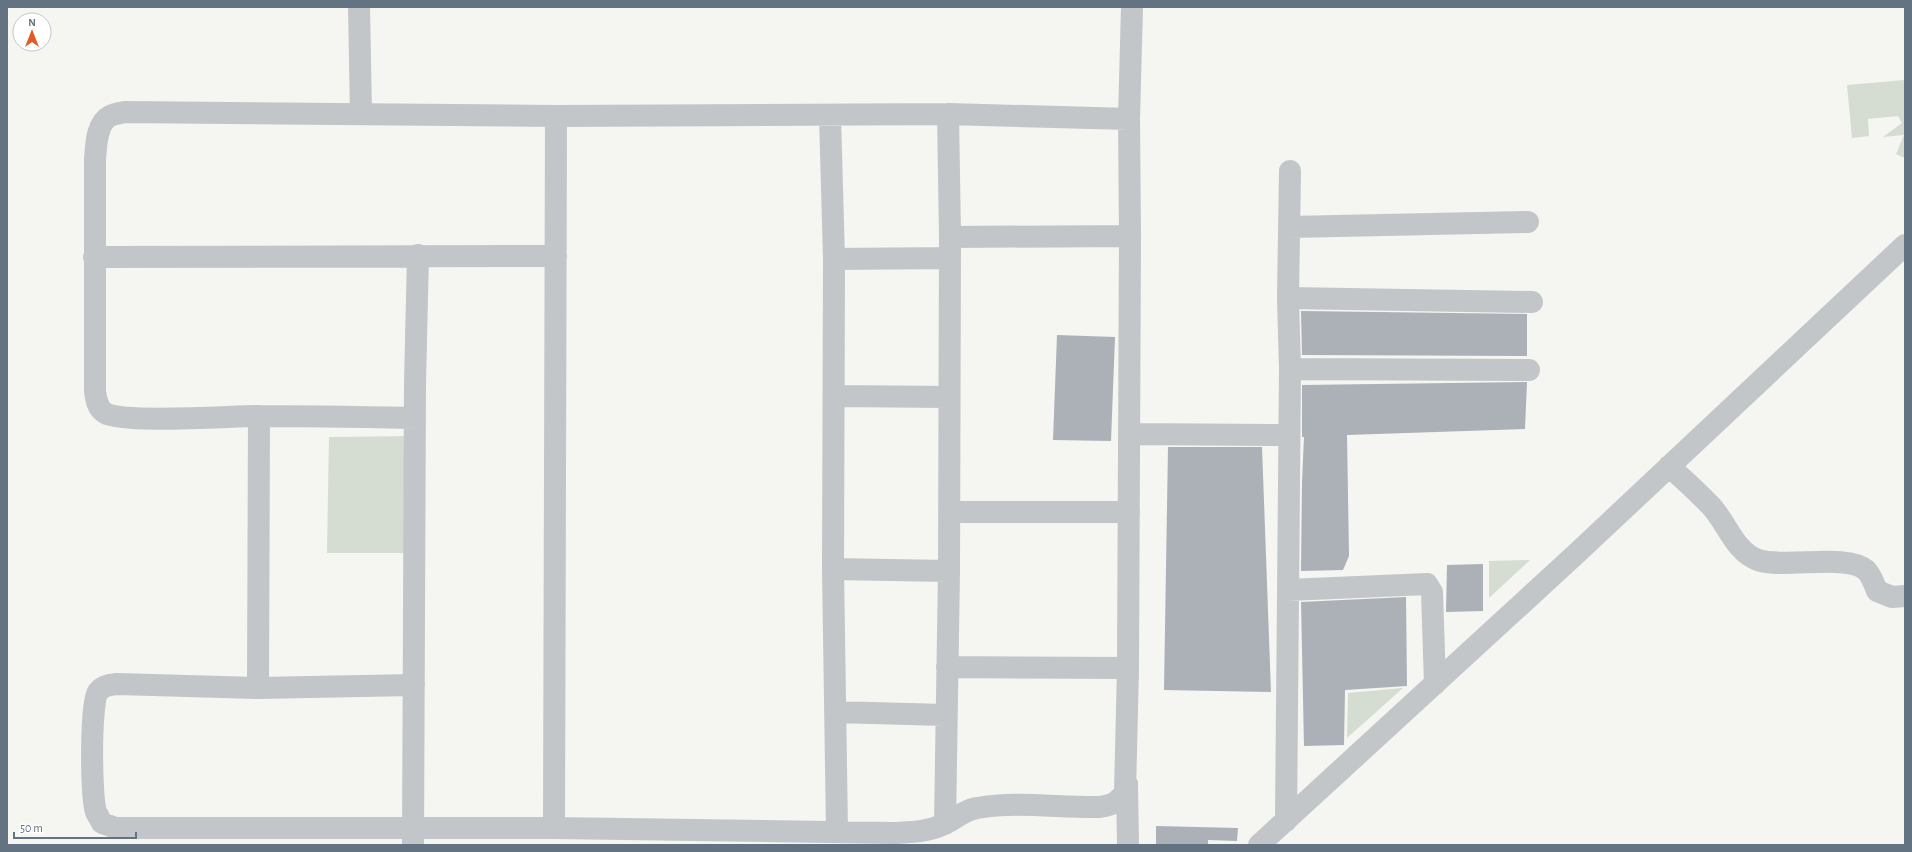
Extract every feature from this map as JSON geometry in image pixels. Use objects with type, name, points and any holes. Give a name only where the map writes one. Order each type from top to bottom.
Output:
[{"type":"street","points":[[359,7],[361,113]]},
{"type":"street","points":[[414,685],[258,688],[118,684],[103,686],[97,693],[94,704],[93,761],[96,811],[102,823],[116,828],[413,837],[554,828],[913,832],[933,830],[945,824],[962,812],[976,808],[997,806],[1100,807],[1113,805],[1125,792],[1126,753],[1130,512],[1129,119],[1132,7]]},
{"type":"street","points":[[415,418],[259,416],[142,418],[114,416],[104,412],[97,404],[94,391],[94,257],[97,140],[102,123],[109,116],[125,112],[556,116],[830,116],[948,114],[1129,119]]},
{"type":"street","points":[[945,824],[945,715],[949,571],[948,114]]},
{"type":"street","points":[[554,828],[556,116]]},
{"type":"street","points":[[830,116],[834,258],[834,569],[837,832]]},
{"type":"street","points":[[1286,821],[1290,369],[1288,298],[1290,171]]},
{"type":"street","points":[[1289,227],[1528,222]]},
{"type":"street","points":[[834,258],[949,248],[1130,236]]},
{"type":"street","points":[[94,257],[418,255],[556,256]]},
{"type":"street","points":[[413,837],[415,418],[418,255]]},
{"type":"street","points":[[1260,845],[1669,466],[1900,257]]},
{"type":"street","points":[[1288,298],[1532,302]]},
{"type":"street","points":[[1290,369],[1529,370]]},
{"type":"street","points":[[835,396],[948,397]]},
{"type":"street","points":[[258,688],[259,416]]},
{"type":"street","points":[[1130,434],[1289,435]]},
{"type":"street","points":[[1669,466],[1711,507],[1737,544],[1752,557],[1770,562],[1853,564],[1867,571],[1878,591],[1892,597],[1905,596]]},
{"type":"street","points":[[948,512],[1130,512]]},
{"type":"street","points":[[834,569],[949,571]]},
{"type":"street","points":[[1288,590],[1427,584],[1432,592],[1435,684]]},
{"type":"street","points":[[947,667],[1128,668]]},
{"type":"street","points":[[835,712],[945,715]]},
{"type":"street","points":[[1126,753],[1128,845]]},
{"type":"shaded area","points":[[1905,80],[1905,158],[1896,154],[1904,135],[1883,137],[1902,123],[1898,116],[1868,119],[1869,136],[1852,138],[1847,85]]},
{"type":"shaded area","points":[[414,436],[415,553],[327,553],[329,437]]},
{"type":"shaded area","points":[[1530,560],[1489,598],[1489,561]]},
{"type":"shaded area","points":[[1403,688],[1347,738],[1348,693]]},
{"type":"building","points":[[1301,311],[1527,314],[1527,356],[1302,355]]},
{"type":"building","points":[[1057,335],[1115,337],[1111,441],[1053,440]]},
{"type":"building","points":[[1527,382],[1525,429],[1347,435],[1349,556],[1343,570],[1301,571],[1304,437],[1302,437],[1302,385]]},
{"type":"building","points":[[1168,447],[1262,447],[1271,692],[1164,690]]},
{"type":"building","points":[[1483,564],[1483,611],[1446,612],[1447,565]]},
{"type":"building","points":[[1406,597],[1407,686],[1345,690],[1344,745],[1304,746],[1301,602]]},
{"type":"building","points":[[1156,826],[1238,828],[1237,841],[1208,840],[1208,845],[1156,845]]}]
